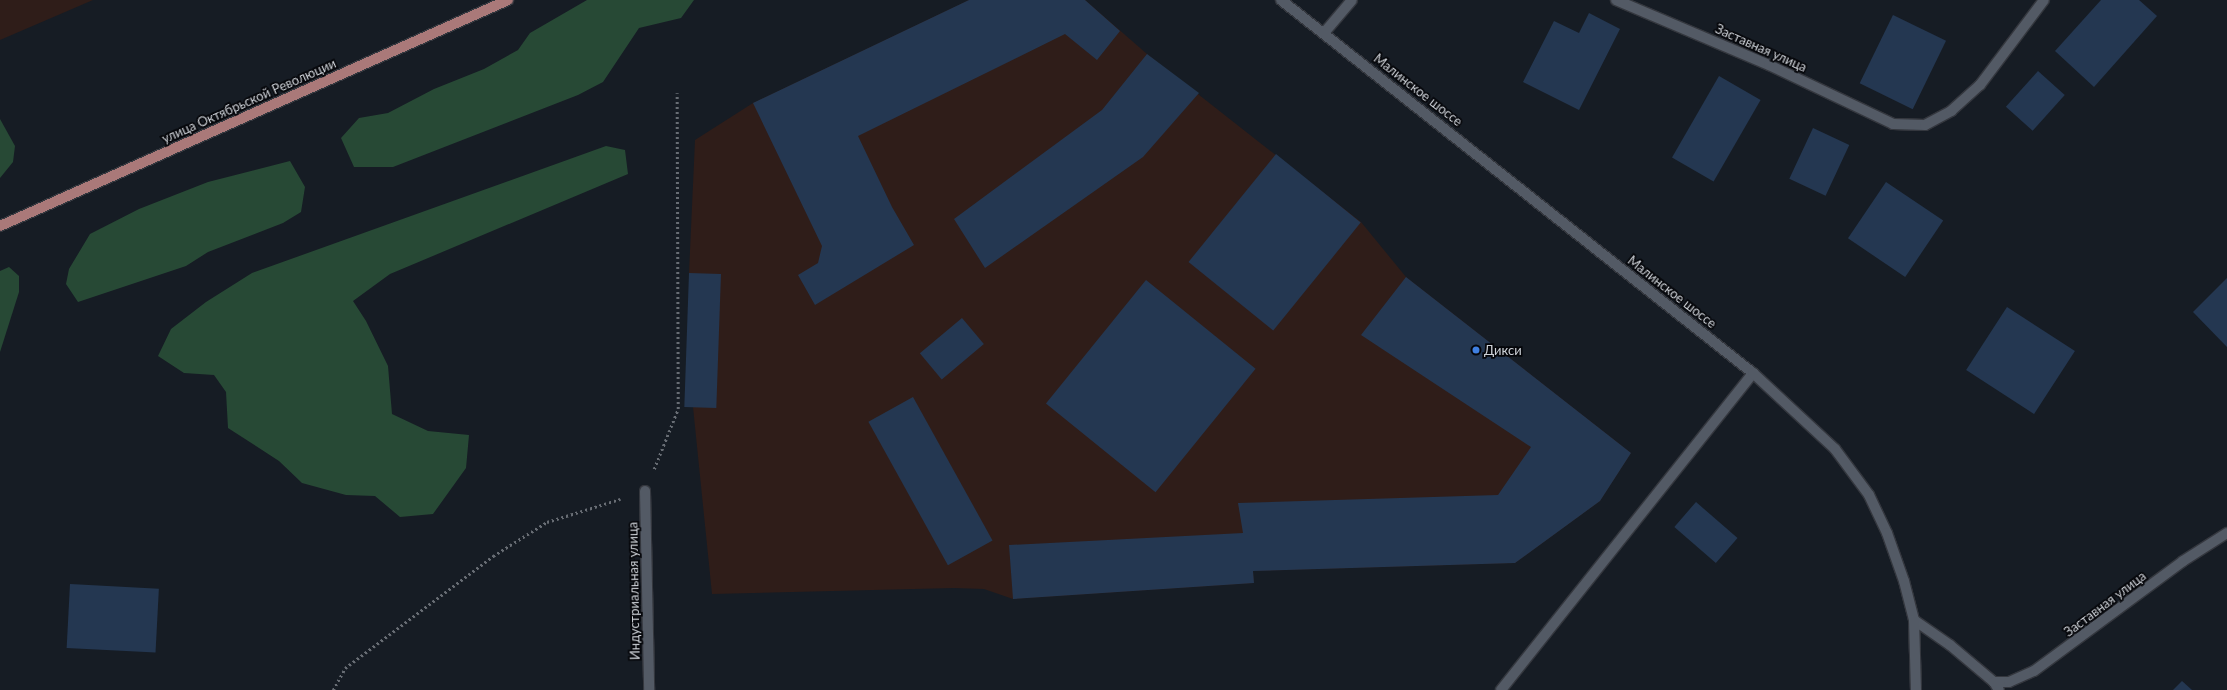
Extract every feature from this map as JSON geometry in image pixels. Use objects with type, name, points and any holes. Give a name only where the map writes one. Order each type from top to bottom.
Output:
[{"type":"main road","name":"улица Октябрьской Революции","points":[[0,226],[508,0]]},
{"type":"street","name":"Малинское шоссе","points":[[1282,0],[1753,373],[1835,449],[1869,495],[1887,533],[1914,620],[1916,690]]},
{"type":"street","points":[[1324,33],[1352,0]]},
{"type":"street","name":"Заставная улица","points":[[1616,0],[1769,65],[1893,124],[1925,125],[1950,111],[1980,85],[2044,0]]},
{"type":"street","points":[[1501,690],[1753,373]]},
{"type":"street","name":"Индустриальная улица","points":[[645,491],[649,690]]},
{"type":"street","name":"Заставная улица","points":[[1996,686],[2034,671],[2183,561],[2227,533]]},
{"type":"street","points":[[1914,620],[1996,686]]},
{"type":"path","points":[[334,690],[345,668],[493,556],[547,522],[645,491],[678,409],[677,93]]},
{"type":"shaded area","points":[[0,0],[93,0],[0,40]]},
{"type":"shaded area","points":[[969,0],[1085,0],[1147,54],[1361,222],[1406,277],[1631,453],[1600,501],[1515,563],[1253,571],[1254,583],[1013,599],[984,589],[954,588],[712,594],[693,407],[689,273],[695,140],[753,103]]},
{"type":"green space","points":[[587,0],[694,0],[681,18],[639,28],[603,82],[578,95],[393,167],[354,167],[341,138],[359,118],[388,113],[434,89],[484,69],[518,50],[530,33]]},
{"type":"green space","points":[[0,119],[15,146],[13,162],[0,178]]},
{"type":"green space","points":[[606,146],[625,150],[628,174],[390,274],[353,301],[366,321],[388,366],[392,414],[428,431],[469,435],[466,468],[433,514],[400,517],[375,496],[346,495],[302,483],[279,461],[228,428],[226,392],[214,375],[184,373],[158,356],[171,329],[206,302],[252,273]]},
{"type":"green space","points":[[290,161],[305,187],[301,212],[283,223],[208,252],[186,266],[78,302],[66,284],[69,269],[90,234],[139,209],[208,182]]},
{"type":"green space","points":[[9,267],[19,276],[19,292],[0,352],[0,271]]},
{"type":"building","points":[[969,0],[1085,0],[1120,31],[1097,60],[1065,34],[858,136],[892,207],[914,245],[815,305],[798,275],[818,263],[822,246],[753,103]]},
{"type":"building","points":[[2101,0],[2139,0],[2157,16],[2094,87],[2055,51]]},
{"type":"building","points":[[1589,13],[1620,29],[1579,110],[1523,82],[1554,21],[1579,33]]},
{"type":"building","points":[[1893,15],[1946,41],[1913,109],[1860,83]]},
{"type":"building","points":[[1147,54],[1199,93],[1143,157],[985,268],[954,219],[1102,110]]},
{"type":"building","points":[[2038,71],[2065,95],[2033,131],[2006,107]]},
{"type":"building","points":[[1719,76],[1761,100],[1714,181],[1672,157]]},
{"type":"building","points":[[1813,128],[1849,145],[1826,196],[1789,179]]},
{"type":"building","points":[[1276,154],[1361,223],[1273,331],[1189,262]]},
{"type":"building","points":[[1886,182],[1943,221],[1905,277],[1848,238]]},
{"type":"building","points":[[689,273],[721,274],[716,408],[684,407]]},
{"type":"building","points":[[1406,277],[1631,453],[1600,501],[1515,563],[1253,571],[1254,583],[1013,599],[1009,545],[1243,533],[1238,503],[1498,495],[1531,447],[1361,335]]},
{"type":"building","points":[[2227,278],[2227,347],[2193,312]]},
{"type":"building","points":[[1146,280],[1256,369],[1156,492],[1046,404]]},
{"type":"building","points":[[2007,307],[2075,351],[2034,414],[1966,370]]},
{"type":"building","points":[[962,318],[984,344],[942,379],[920,353]]},
{"type":"building","points":[[913,397],[993,540],[948,565],[868,422]]},
{"type":"building","points":[[1696,502],[1738,538],[1716,563],[1674,527]]},
{"type":"building","points":[[70,584],[159,589],[156,653],[67,648]]},
{"type":"building","points":[[2182,681],[2192,690],[2173,690]]},
{"type":"place","name":"Дикси","points":[[1476,350]]}]
